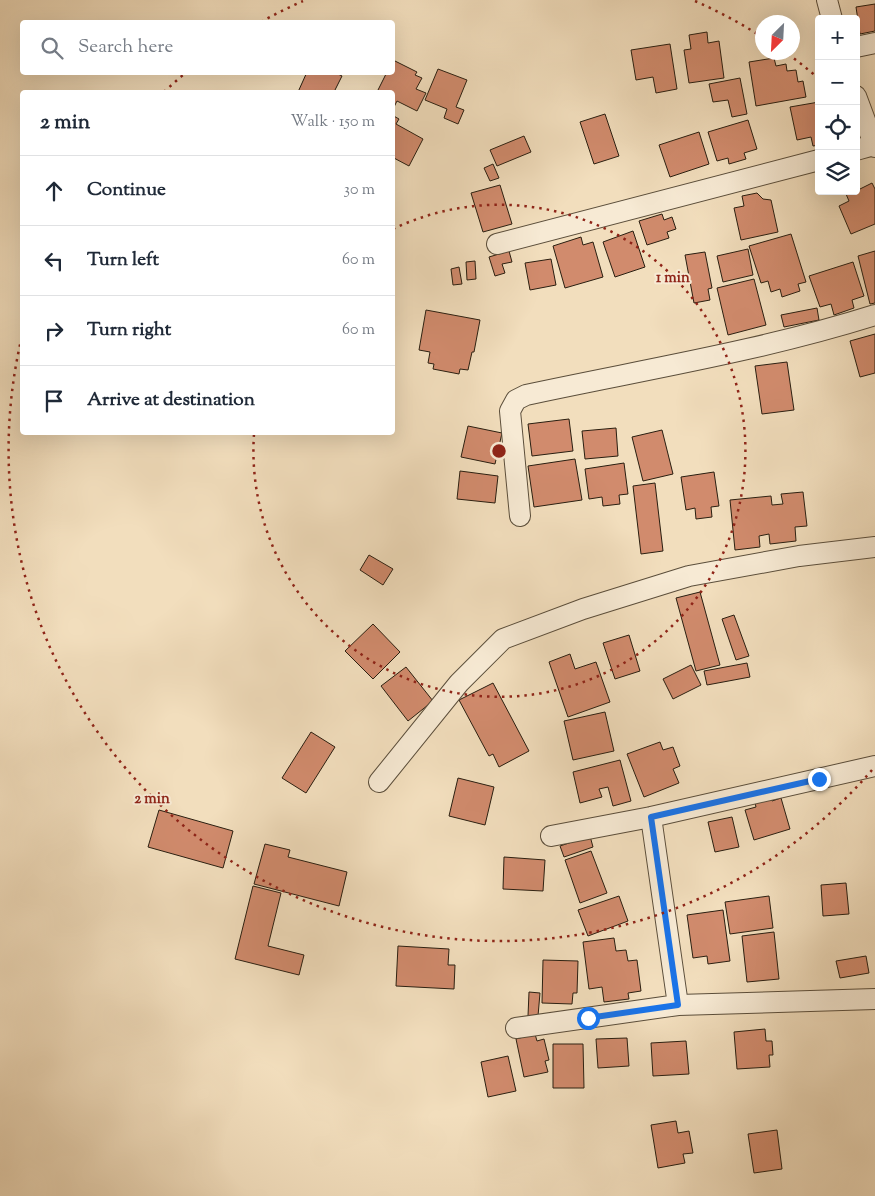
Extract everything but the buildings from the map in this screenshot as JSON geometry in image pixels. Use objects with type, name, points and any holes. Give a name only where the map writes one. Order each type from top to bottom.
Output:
[{"type":"street","points":[[828,0],[831,15]]},
{"type":"street","points":[[860,46],[875,43]]},
{"type":"street","points":[[858,105],[869,147]]},
{"type":"street","points":[[497,244],[815,161]]},
{"type":"street","points":[[520,516],[510,411],[516,400],[526,395],[772,343],[833,328],[875,315]]},
{"type":"street","points":[[378,782],[459,683],[503,639],[583,609],[689,576],[799,556],[875,547]]},
{"type":"street","points":[[551,836],[651,817],[875,766]]},
{"type":"street","points":[[651,817],[678,1005]]},
{"type":"street","points":[[516,1028],[678,1005],[875,999]]},
{"type":"route","points":[[588,1018],[678,1005],[651,817],[819,779]]}]
